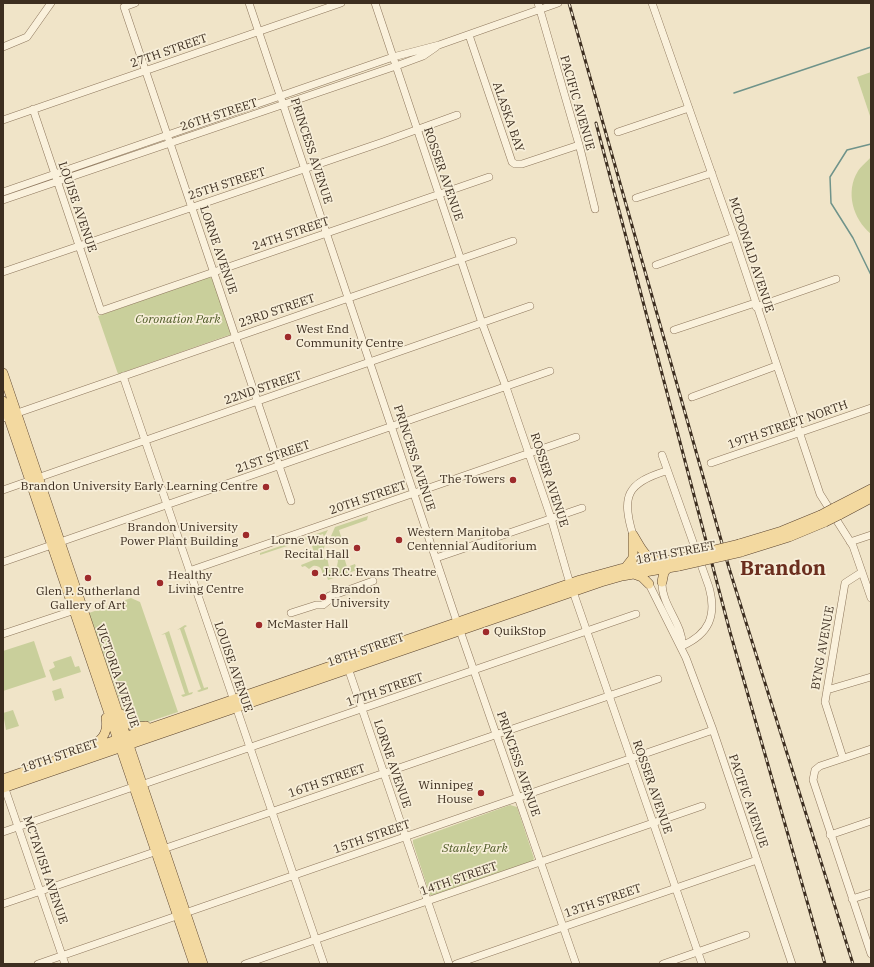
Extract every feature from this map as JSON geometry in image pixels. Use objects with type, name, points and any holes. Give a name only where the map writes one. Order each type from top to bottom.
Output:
[{"type":"main road","name":"VICTORIA AVENUE","points":[[3,373],[9,416]]},
{"type":"main road","name":"VICTORIA AVENUE","points":[[3,401],[34,479],[122,742],[139,785],[159,851],[181,915],[194,964]]},
{"type":"main road","points":[[830,514],[871,489]]},
{"type":"main road","points":[[830,514],[871,498]]},
{"type":"main road","name":"18TH STREET","points":[[629,571],[668,568],[678,563],[740,548],[830,514]]},
{"type":"main road","points":[[633,535],[645,554],[651,559],[659,562]]},
{"type":"main road","points":[[633,535],[633,558],[629,571],[642,577],[649,584]]},
{"type":"main road","name":"18TH STREET","points":[[122,742],[182,726],[234,704],[572,587],[611,578],[659,562],[678,563]]},
{"type":"main road","points":[[662,582],[664,572],[668,568]]},
{"type":"main road","points":[[98,669],[122,717],[130,725],[143,726],[183,714],[199,711]]},
{"type":"main road","points":[[67,761],[74,752],[100,741],[107,730],[96,685],[98,669]]},
{"type":"main road","name":"18TH STREET","points":[[3,784],[122,742],[199,711],[234,704]]},
{"type":"main road","points":[[139,785],[137,758],[138,747],[182,726]]},
{"type":"main road","name":"VICTORIA AVENUE","points":[[122,742],[130,778],[139,785],[145,796],[159,851]]},
{"type":"main road","points":[[67,761],[113,756],[121,762],[130,778]]},
{"type":"main road","name":"VICTORIA AVENUE","points":[[181,915],[203,964]]},
{"type":"street","points":[[3,47],[27,37],[51,3]]},
{"type":"street","name":"LORNE AVENUE","points":[[135,3],[124,7],[291,501]]},
{"type":"street","name":"PRINCESS AVENUE","points":[[249,3],[474,671],[576,964]]},
{"type":"street","name":"27TH STREET","points":[[3,120],[341,3]]},
{"type":"street","name":"ROSSER AVENUE","points":[[375,3],[460,259],[551,518],[587,632],[702,964]]},
{"type":"street","name":"26TH STREET","points":[[3,192],[393,57],[439,45],[469,35],[539,6],[558,3]]},
{"type":"street","name":"MCDONALD AVENUE","points":[[652,3],[734,237],[755,305],[820,494],[830,514],[850,542],[871,598]]},
{"type":"street","name":"PACIFIC AVENUE","points":[[539,6],[579,145],[595,209]]},
{"type":"street","name":"ALASKA BAY","points":[[469,35],[512,162],[522,164],[579,145]]},
{"type":"street","name":"26TH STREET","points":[[3,200],[58,183],[396,66],[423,56],[439,45]]},
{"type":"street","points":[[618,132],[689,108]]},
{"type":"street","name":"LOUISE AVENUE","points":[[33,109],[101,311]]},
{"type":"street","name":"25TH STREET","points":[[3,272],[192,206],[306,169],[457,115]]},
{"type":"street","points":[[636,198],[712,173]]},
{"type":"street","name":"24TH STREET","points":[[101,311],[489,177]]},
{"type":"street","points":[[656,265],[734,237]]},
{"type":"street","name":"23RD STREET","points":[[9,416],[513,241]]},
{"type":"street","points":[[674,330],[836,279]]},
{"type":"street","name":"22ND STREET","points":[[3,490],[530,306]]},
{"type":"street","points":[[692,397],[776,366]]},
{"type":"street","name":"21ST STREET","points":[[3,562],[550,372]]},
{"type":"street","name":"LOUISE AVENUE","points":[[123,376],[324,964]]},
{"type":"street","name":"19TH STREET NORTH","points":[[711,463],[871,408]]},
{"type":"street","name":"20TH STREET","points":[[189,571],[576,438]]},
{"type":"street","points":[[662,455],[666,471],[709,587],[712,606],[710,620],[704,631],[695,640],[682,646]]},
{"type":"street","points":[[633,535],[627,514],[630,494],[643,479],[666,471]]},
{"type":"street","points":[[436,558],[582,508]]},
{"type":"street","points":[[850,542],[871,535]]},
{"type":"street","name":"BYNG AVENUE","points":[[843,758],[825,702],[845,583],[862,572]]},
{"type":"street","points":[[291,613],[316,604],[323,605],[328,601],[329,596],[373,581]]},
{"type":"street","name":"PACIFIC AVENUE","points":[[662,582],[664,598],[681,636],[682,646],[713,730],[792,964]]},
{"type":"street","name":"PACIFIC AVENUE","points":[[649,584],[677,642],[682,646]]},
{"type":"street","points":[[3,634],[78,609]]},
{"type":"street","name":"17TH STREET","points":[[3,832],[362,710],[636,614]]},
{"type":"street","name":"LORNE AVENUE","points":[[347,665],[450,964]]},
{"type":"street","points":[[827,690],[871,677]]},
{"type":"street","name":"16TH STREET","points":[[3,904],[658,679]]},
{"type":"street","name":"15TH STREET","points":[[38,964],[519,799],[713,730]]},
{"type":"street","points":[[871,749],[820,766],[815,770],[813,780],[830,835],[871,954]]},
{"type":"street","name":"MCTAVISH AVENUE","points":[[3,784],[65,964]]},
{"type":"street","name":"14TH STREET","points":[[245,964],[541,863],[702,806]]},
{"type":"street","points":[[830,835],[871,821]]},
{"type":"street","name":"13TH STREET","points":[[456,964],[757,860]]},
{"type":"street","points":[[852,899],[871,893]]},
{"type":"street","points":[[663,964],[746,935]]},
{"type":"green space","points":[[871,72],[871,119],[857,77]]},
{"type":"green space","points":[[871,157],[871,234],[860,221],[856,213],[853,205],[852,188],[858,171]]},
{"type":"green space","name":"Coronation Park","points":[[209,277],[213,279],[232,334],[118,374],[98,316]]},
{"type":"green space","points":[[368,516],[367,520],[339,530],[343,543],[339,546],[328,543],[335,527]]},
{"type":"green space","points":[[328,530],[324,537],[323,534],[260,555],[260,553]]},
{"type":"green space","points":[[323,542],[326,543],[321,555],[322,557],[327,557],[329,567],[334,568],[337,566],[338,561],[335,554],[341,550],[341,556],[344,557],[347,567],[355,564],[357,570],[328,580],[327,577],[322,575],[322,571],[319,567],[313,566],[309,569],[305,566],[302,567],[301,565],[316,559],[312,546]]},
{"type":"green space","points":[[131,598],[140,602],[178,712],[145,723],[133,723],[124,713],[89,613]]},
{"type":"green space","points":[[185,625],[187,626],[184,628],[204,688],[208,687],[208,689],[199,692],[197,691],[201,689],[180,629],[177,630]]},
{"type":"green space","points":[[169,631],[189,693],[193,692],[192,694],[183,697],[181,695],[185,694],[165,634],[161,635]]},
{"type":"green space","points":[[34,641],[46,677],[3,691],[3,651]]},
{"type":"green space","points":[[71,656],[75,667],[79,666],[81,672],[53,681],[49,670],[55,667],[53,662]]},
{"type":"green space","points":[[61,688],[64,698],[55,701],[52,691]]},
{"type":"green space","points":[[13,710],[19,726],[6,730],[3,713]]},
{"type":"green space","name":"Stanley Park","points":[[510,805],[517,807],[534,858],[533,861],[434,895],[430,895],[413,840]]},
{"type":"waterway","points":[[734,93],[871,47]]},
{"type":"waterway","points":[[871,144],[847,150],[830,177],[831,203],[853,238],[871,275]]},
{"type":"railway","points":[[569,3],[729,568],[853,964]]},
{"type":"railway","points":[[596,123],[730,632],[825,964]]},
{"type":"place","name":"West End Community Centre","points":[[288,337]]},
{"type":"place","name":"The Towers","points":[[513,480]]},
{"type":"place","name":"Brandon University Early Learning Centre","points":[[266,487]]},
{"type":"place","name":"Brandon University Power Plant Building","points":[[246,535]]},
{"type":"place","name":"Western Manitoba Centennial Auditorium","points":[[399,540]]},
{"type":"place","name":"Lorne Watson Recital Hall","points":[[357,548]]},
{"type":"place","name":"J.R.C. Evans Theatre","points":[[315,573]]},
{"type":"place","name":"Glen P. Sutherland Gallery of Art","points":[[88,578]]},
{"type":"place","name":"Healthy Living Centre","points":[[160,583]]},
{"type":"place","name":"Brandon University","points":[[323,597]]},
{"type":"place","name":"McMaster Hall","points":[[259,625]]},
{"type":"place","name":"QuikStop","points":[[486,632]]},
{"type":"place","name":"Winnipeg House","points":[[481,793]]},
{"type":"district","name":"Brandon","points":[[783,569]]}]
